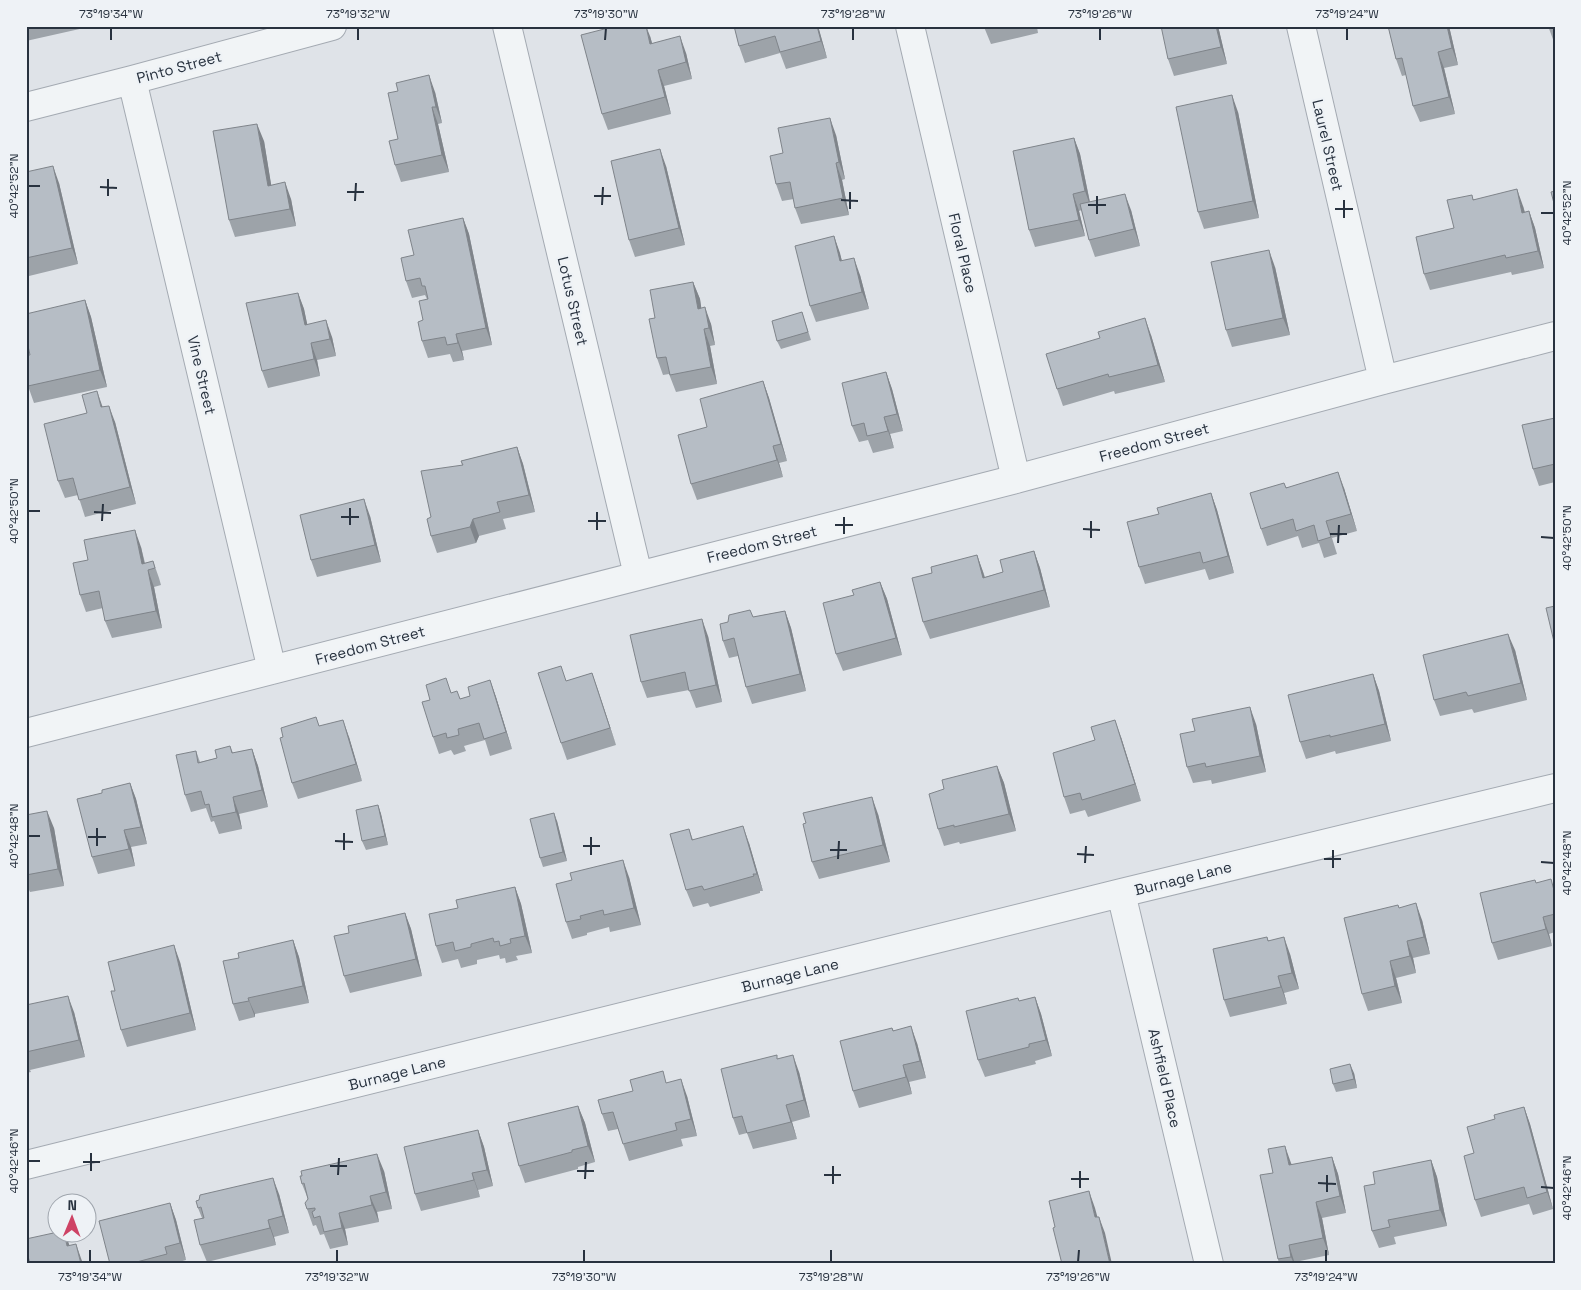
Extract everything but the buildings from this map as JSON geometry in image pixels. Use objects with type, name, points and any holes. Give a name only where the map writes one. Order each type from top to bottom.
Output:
[{"type":"street","name":"Pinto Street","points":[[26,106],[132,80],[332,26]]},
{"type":"street","name":"Lotus Street","points":[[507,26],[638,575]]},
{"type":"street","name":"Floral Place","points":[[910,26],[1016,479]]},
{"type":"street","name":"Laurel Street","points":[[1301,26],[1383,380]]},
{"type":"street","name":"Vine Street","points":[[132,80],[272,670]]},
{"type":"street","name":"Freedom Street","points":[[26,732],[1016,479],[1383,380],[1555,336]]},
{"type":"street","name":"Burnage Lane","points":[[26,1165],[1121,893],[1555,788]]},
{"type":"street","name":"Ashfield Place","points":[[1121,893],[1209,1264]]}]
